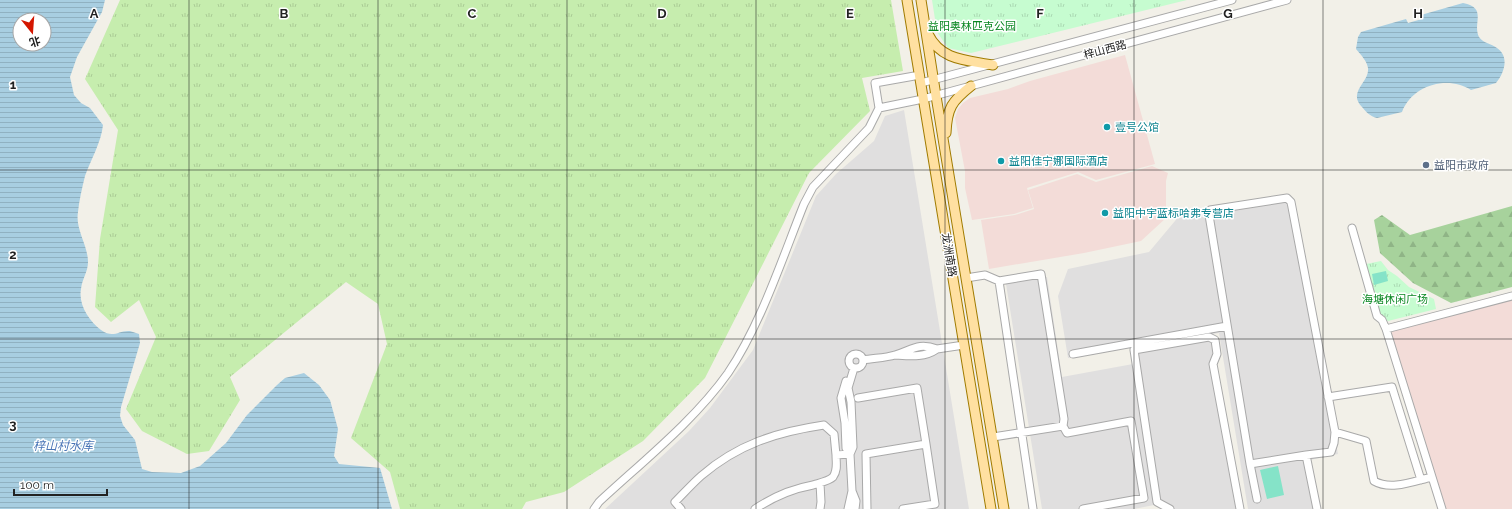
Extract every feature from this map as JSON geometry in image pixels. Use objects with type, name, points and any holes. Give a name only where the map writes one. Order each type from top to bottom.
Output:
[{"type":"main road","name":"龙洲南路","points":[[907,0],[991,509]]},
{"type":"main road","name":"龙洲南路","points":[[921,0],[1004,509]]},
{"type":"main road","points":[[926,30],[931,41],[944,55],[993,65]]},
{"type":"main road","points":[[945,153],[946,124],[950,106],[961,94],[972,86]]},
{"type":"street","name":"梓山西路","points":[[1232,0],[934,81],[920,79],[874,82],[879,108],[923,100],[1287,0]]},
{"type":"street","points":[[594,509],[599,502],[704,402],[727,373],[745,345],[804,204],[813,187],[869,128],[879,108]]},
{"type":"street","points":[[1250,464],[1330,452],[1334,443],[1335,432],[1291,202],[1288,198],[1210,210],[1209,215],[1250,464],[1257,499]]},
{"type":"street","points":[[1352,228],[1377,316],[1382,320],[1386,329],[1442,509]]},
{"type":"street","points":[[966,278],[985,275],[999,281],[1041,274],[1064,426],[1067,433],[1131,421],[1144,498],[1083,509]]},
{"type":"street","points":[[999,281],[1033,509]]},
{"type":"street","points":[[1386,329],[1512,296]]},
{"type":"street","points":[[1073,354],[1227,326]]},
{"type":"street","points":[[1170,509],[1157,502],[1134,350],[1209,337],[1215,340],[1217,354],[1213,364],[1240,509]]},
{"type":"street","points":[[863,360],[894,355],[915,356],[930,354],[937,349],[964,345]]},
{"type":"street","points":[[855,509],[856,501],[852,487],[850,454],[846,448],[845,423],[841,398],[852,366],[850,358],[854,355],[859,355],[863,360]]},
{"type":"street","points":[[852,366],[861,367],[863,360]]},
{"type":"street","points":[[1328,397],[1392,387],[1421,480]]},
{"type":"street","points":[[858,398],[917,388],[936,507],[903,509]]},
{"type":"street","points":[[681,509],[675,502],[701,476],[729,455],[759,440],[798,429],[824,425],[834,434],[837,470],[832,478],[820,483],[796,488],[755,509]]},
{"type":"street","points":[[992,437],[1064,426]]},
{"type":"street","points":[[1335,432],[1366,441],[1374,481],[1380,485],[1390,487],[1432,477]]},
{"type":"street","points":[[866,509],[866,454],[926,444]]},
{"type":"street","points":[[836,456],[850,454]]},
{"type":"street","points":[[1306,455],[1317,509]]},
{"type":"street","points":[[820,483],[820,509]]},
{"type":"street","points":[[852,487],[866,483]]},
{"type":"street","points":[[848,509],[852,487]]},
{"type":"shaded area","points":[[1125,55],[1155,164],[1096,180],[1078,172],[1027,188],[1033,208],[1014,214],[972,220],[965,188],[965,171],[955,118],[958,109],[963,103],[970,98],[1008,89],[1030,81]]},
{"type":"shaded area","points":[[904,110],[969,509],[605,509],[689,431],[710,408],[753,350],[816,196],[836,174],[874,141],[885,116]]},
{"type":"shaded area","points":[[1152,166],[1168,173],[1166,181],[1166,218],[1141,241],[1084,253],[989,269],[981,220],[1015,215],[1034,209],[1028,190],[1077,174],[1096,182]]},
{"type":"shaded area","points":[[1287,196],[1338,454],[1305,461],[1316,509],[1248,509],[1219,333],[1068,358],[1058,296],[1068,269],[1149,252],[1180,215]]},
{"type":"shaded area","points":[[1047,277],[1062,377],[1133,364],[1154,505],[1134,509],[1042,509],[1006,284]]},
{"type":"shaded area","points":[[1512,293],[1512,509],[1439,509],[1381,326]]},
{"type":"shaded area","points":[[1210,339],[1241,509],[1160,509],[1136,353]]},
{"type":"green space","points":[[120,0],[891,0],[903,71],[862,78],[870,111],[809,173],[705,378],[643,441],[564,492],[526,502],[522,509],[400,509],[390,472],[351,438],[387,344],[378,304],[346,282],[230,377],[240,400],[209,451],[187,454],[142,431],[126,409],[156,337],[139,300],[111,322],[95,307],[100,239],[118,130],[85,79]]},
{"type":"green space","name":"益阳奥林匹克公园","points":[[932,0],[1187,0],[971,53],[948,48],[937,32]]},
{"type":"green space","points":[[1512,206],[1512,287],[1451,303],[1413,283],[1380,253],[1374,220],[1382,215],[1410,235]]},
{"type":"green space","name":"海塘休闲广场","points":[[1381,261],[1388,270],[1409,287],[1434,299],[1436,309],[1388,321],[1380,315],[1366,264]]},
{"type":"green space","points":[[1386,271],[1388,281],[1374,285],[1372,274]]},
{"type":"green space","points":[[1278,466],[1284,495],[1267,499],[1260,470]]},
{"type":"water","name":"梓山村水库","points":[[0,0],[105,0],[102,12],[77,57],[70,77],[74,95],[81,103],[90,108],[103,125],[98,145],[85,176],[78,208],[78,225],[86,249],[88,262],[82,285],[81,300],[85,312],[92,322],[105,333],[113,334],[130,331],[139,334],[140,343],[121,407],[120,416],[123,425],[135,440],[142,469],[152,472],[181,473],[200,466],[226,443],[247,415],[277,385],[285,378],[304,373],[319,385],[330,400],[338,429],[334,456],[339,464],[380,468],[392,509],[0,509]]},
{"type":"water","points":[[1463,3],[1471,5],[1477,12],[1477,32],[1479,37],[1483,41],[1497,48],[1505,60],[1503,70],[1496,83],[1471,90],[1452,83],[1432,85],[1422,89],[1414,95],[1402,112],[1377,118],[1367,112],[1358,102],[1357,97],[1360,87],[1368,73],[1368,68],[1364,58],[1356,49],[1358,37],[1361,32],[1406,19],[1408,23],[1422,19],[1421,15]]},
{"type":"place","name":"壹号公馆","points":[[1107,127]]},
{"type":"place","name":"益阳佳宁娜国际酒店","points":[[1001,161]]},
{"type":"place","name":"益阳市政府","points":[[1426,165]]},
{"type":"place","name":"益阳中宇蓝标哈弗专营店","points":[[1105,213]]}]
